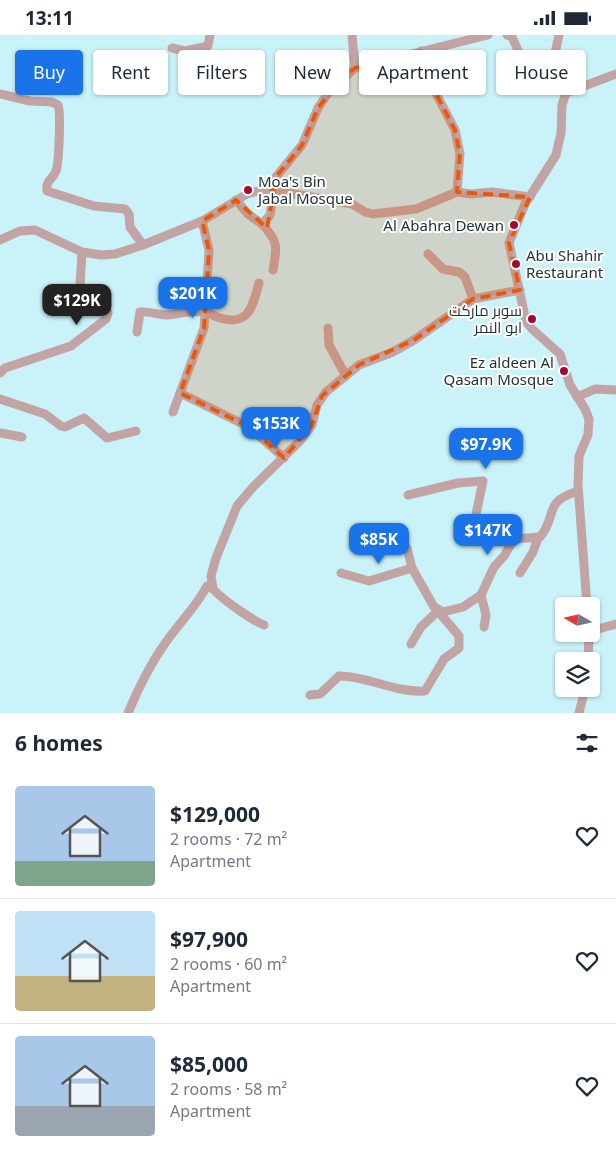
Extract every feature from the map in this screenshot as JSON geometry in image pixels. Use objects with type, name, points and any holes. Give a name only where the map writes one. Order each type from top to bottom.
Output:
[{"type":"street","points":[[172,49],[200,49],[208,46],[210,35]]},
{"type":"street","points":[[352,35],[355,68]]},
{"type":"street","points":[[426,50],[488,35]]},
{"type":"street","points":[[507,35],[512,37],[518,50]]},
{"type":"street","points":[[556,50],[559,35]]},
{"type":"street","points":[[262,224],[270,215],[270,189],[302,145],[318,108],[328,93],[355,68],[359,67]]},
{"type":"street","points":[[586,85],[616,74]]},
{"type":"street","points":[[0,94],[30,101],[52,102],[58,105],[60,121],[58,159],[56,171],[47,184],[47,191],[94,206],[125,209],[129,214],[130,227],[142,245]]},
{"type":"street","points":[[437,95],[455,130],[460,154],[456,192]]},
{"type":"street","points":[[566,95],[562,105],[560,140],[556,155],[530,197],[509,243],[529,325],[560,354],[570,385],[585,409],[589,425],[588,435],[579,456],[578,491],[586,597]]},
{"type":"street","points":[[0,240],[20,231],[35,230],[82,252],[108,255],[142,245],[202,221],[247,193],[270,189],[352,204],[365,212],[373,214],[424,207],[456,192],[471,194],[492,192],[530,197]]},
{"type":"street","points":[[236,201],[248,214],[262,224],[273,237],[277,249],[273,270]]},
{"type":"street","points":[[173,412],[203,334],[209,250],[202,221]]},
{"type":"street","points":[[0,373],[5,369],[71,346],[106,319],[108,313],[106,309],[80,286],[82,252]]},
{"type":"street","points":[[428,254],[443,269],[459,272],[465,277],[473,299]]},
{"type":"street","points":[[137,331],[140,313],[168,315],[189,311],[204,312],[234,320],[241,318],[254,305],[259,283]]},
{"type":"street","points":[[212,589],[211,576],[216,558],[237,506],[312,425],[322,397],[359,365],[393,352],[414,340],[473,299],[520,290]]},
{"type":"street","points":[[328,328],[329,345],[346,376]]},
{"type":"street","points":[[577,397],[595,389],[616,389]]},
{"type":"street","points":[[180,393],[249,427],[284,457]]},
{"type":"street","points":[[0,399],[46,414],[65,427],[84,418],[107,438],[136,431]]},
{"type":"street","points":[[0,433],[22,437]]},
{"type":"street","points":[[408,495],[458,483],[483,481],[475,519],[495,531],[518,537],[538,538]]},
{"type":"street","points":[[520,573],[534,552],[538,538],[544,532],[555,503],[565,495],[578,491]]},
{"type":"street","points":[[411,644],[421,627],[438,611],[463,607],[481,595],[494,567],[518,537]]},
{"type":"street","points":[[310,695],[320,694],[338,676],[364,678],[414,692],[425,691],[444,659],[459,648],[459,636],[438,611],[412,568],[407,549]]},
{"type":"street","points":[[341,573],[369,581],[412,568]]},
{"type":"street","points":[[209,580],[212,589]]},
{"type":"street","points":[[128,713],[147,673],[166,642],[191,612],[207,586],[253,620],[264,625]]},
{"type":"street","points":[[481,595],[486,615],[484,627]]},
{"type":"street","points":[[600,628],[616,624]]},
{"type":"street","points":[[579,713],[583,697]]},
{"type":"highlighted area","points":[[421,51],[429,64],[431,84],[455,130],[460,154],[457,192],[530,197],[509,243],[520,290],[473,299],[414,340],[359,365],[322,396],[312,425],[284,458],[249,427],[180,393],[204,328],[209,250],[202,221],[236,200],[267,228],[274,190],[266,189],[302,145],[318,108],[340,80],[355,68]]},
{"type":"place","name":"Moa's Bin Jabal Mosque","points":[[248,190]]},
{"type":"place","name":"Al Abahra Dewan","points":[[514,225]]},
{"type":"place","name":"Abu Shahir Restaurant","points":[[516,264]]},
{"type":"place","name":"سوبر ماركت ابو النمر","points":[[532,319]]},
{"type":"place","name":"Ez aldeen Al Qasam Mosque","points":[[564,371]]}]
